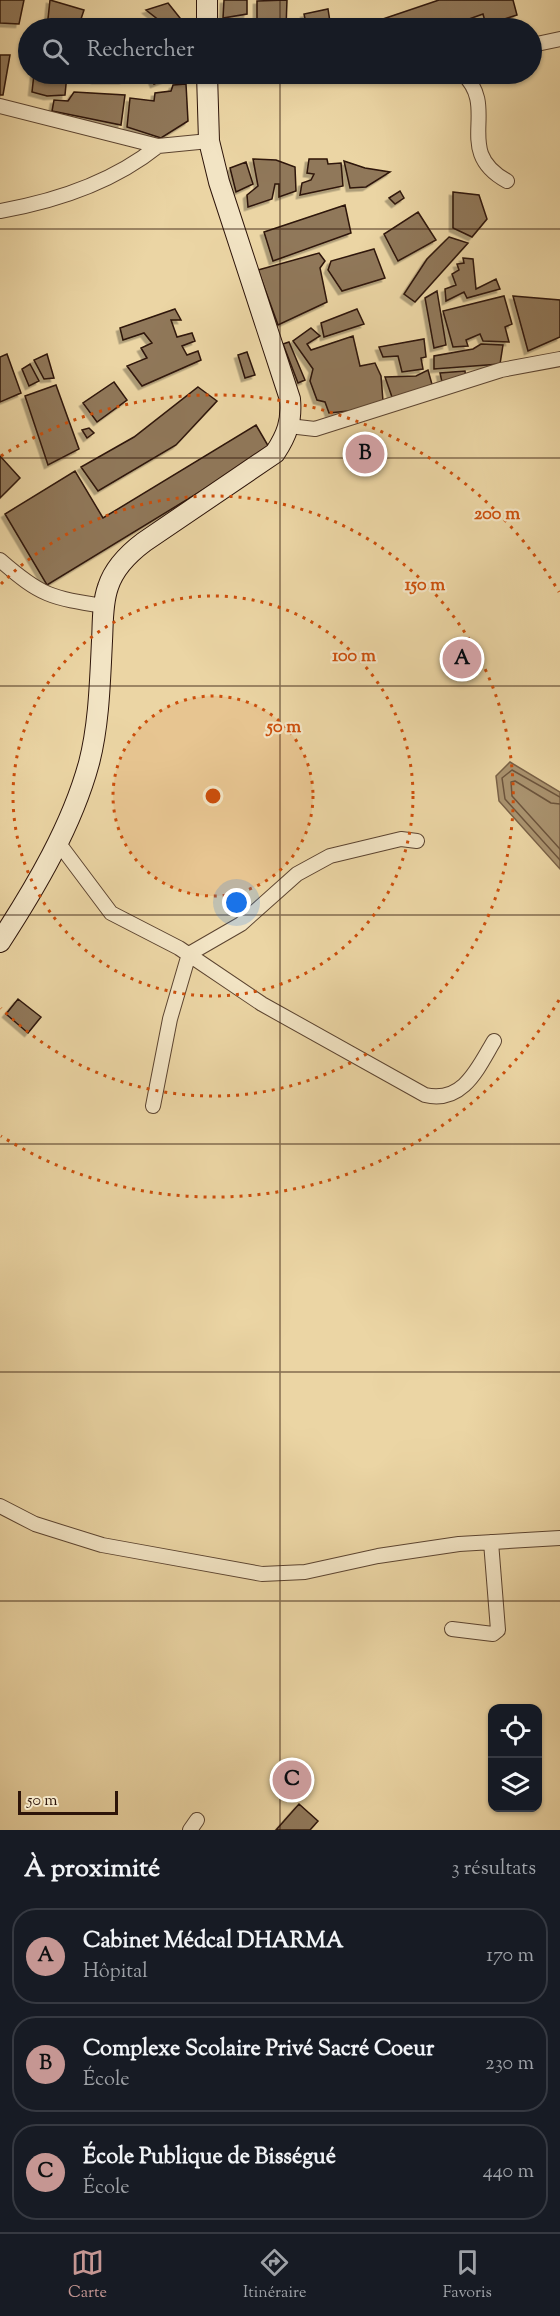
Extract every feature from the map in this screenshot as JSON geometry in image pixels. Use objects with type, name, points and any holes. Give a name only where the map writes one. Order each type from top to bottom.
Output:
[{"type":"main road","points":[[204,1],[206,18]]},
{"type":"main road","points":[[0,942],[57,841],[89,762],[98,703],[104,606],[107,588],[115,572],[128,554],[275,453],[287,436],[292,416],[290,399],[231,221],[209,141],[207,84]]},
{"type":"street","points":[[542,43],[560,39]]},
{"type":"street","points":[[474,84],[479,104],[480,154],[493,173],[507,181]]},
{"type":"street","points":[[0,106],[158,146],[209,141]]},
{"type":"street","points":[[0,211],[57,198],[94,185],[119,173],[158,146]]},
{"type":"street","points":[[289,426],[315,429],[501,370],[560,359]]},
{"type":"street","points":[[0,560],[35,589],[48,596],[104,606]]},
{"type":"street","points":[[153,1106],[170,1019],[189,954],[241,924],[297,874],[330,856],[401,838],[417,841]]},
{"type":"street","points":[[57,841],[111,913],[189,954],[262,1004],[425,1095],[439,1098],[462,1088],[495,1041]]},
{"type":"street","points":[[0,1506],[35,1524],[102,1545],[262,1574],[304,1572],[378,1556],[490,1542],[560,1538]]},
{"type":"street","points":[[452,1629],[493,1634],[498,1630],[490,1542]]},
{"type":"water","points":[[510,762],[560,792],[560,869],[499,801],[496,776]]},
{"type":"building","points":[[0,0],[24,0],[18,24],[0,23]]},
{"type":"building","points":[[50,0],[84,10],[81,18],[48,18]]},
{"type":"building","points":[[224,0],[247,0],[247,14],[223,18]]},
{"type":"building","points":[[287,0],[286,18],[257,18],[257,1]]},
{"type":"building","points":[[439,0],[513,0],[517,15],[508,18],[484,18],[483,14],[472,18],[386,18]]},
{"type":"building","points":[[168,3],[180,18],[156,18],[146,10]]},
{"type":"building","points":[[328,9],[329,18],[305,18],[304,14]]},
{"type":"building","points":[[0,55],[10,55],[3,95],[0,95]]},
{"type":"building","points":[[33,84],[66,84],[65,95],[47,96],[32,92]]},
{"type":"building","points":[[186,84],[188,121],[161,138],[127,127],[130,98],[154,101],[155,93],[171,91],[173,85]]},
{"type":"building","points":[[74,92],[125,95],[121,125],[52,111],[54,100],[68,101]]},
{"type":"building","points":[[253,159],[276,160],[295,167],[296,191],[279,197],[279,184],[275,184],[272,199],[248,207],[247,195],[258,186]]},
{"type":"building","points":[[309,159],[327,159],[328,164],[341,163],[343,186],[300,195],[302,183],[311,180],[314,174],[307,173]]},
{"type":"building","points":[[344,161],[365,168],[390,172],[366,187],[350,188]]},
{"type":"building","points":[[246,162],[253,184],[236,192],[230,168]]},
{"type":"building","points":[[400,191],[404,198],[395,204],[389,198]]},
{"type":"building","points":[[453,192],[479,195],[487,219],[472,237],[453,228]]},
{"type":"building","points":[[345,205],[351,233],[273,261],[264,232]]},
{"type":"building","points":[[418,212],[436,240],[398,261],[384,234]]},
{"type":"building","points":[[449,237],[468,243],[415,302],[404,294],[427,259]]},
{"type":"building","points":[[374,249],[385,278],[342,291],[328,270],[331,261]]},
{"type":"building","points":[[319,253],[325,261],[320,268],[327,302],[278,325],[258,270]]},
{"type":"building","points":[[463,258],[473,259],[476,289],[496,279],[500,289],[467,298],[464,292],[446,301],[445,289],[456,285],[452,274],[459,270],[457,264],[464,263]]},
{"type":"building","points":[[437,291],[446,345],[434,348],[425,298]]},
{"type":"building","points":[[504,296],[512,324],[505,327],[509,342],[483,341],[480,334],[466,340],[468,346],[453,347],[443,311]]},
{"type":"building","points":[[513,296],[560,300],[560,337],[528,351]]},
{"type":"building","points":[[175,309],[181,320],[171,320],[177,337],[192,333],[195,341],[182,346],[187,355],[198,351],[201,360],[142,386],[127,366],[147,358],[141,348],[152,343],[144,333],[123,340],[120,328]]},
{"type":"building","points":[[357,309],[364,324],[324,337],[321,323]]},
{"type":"building","points":[[311,328],[320,336],[307,344],[311,350],[353,336],[360,366],[375,363],[381,376],[383,401],[358,410],[329,413],[325,402],[317,400],[310,381],[313,369],[293,341]]},
{"type":"building","points":[[424,339],[426,357],[421,358],[423,369],[402,372],[398,356],[383,357],[379,347]]},
{"type":"building","points":[[289,342],[305,380],[298,383],[283,344]]},
{"type":"building","points":[[481,344],[503,345],[500,364],[434,369],[434,356],[473,349]]},
{"type":"building","points":[[247,352],[255,375],[245,378],[238,355]]},
{"type":"building","points":[[7,354],[21,393],[0,402],[0,357]]},
{"type":"building","points":[[47,354],[54,378],[44,379],[34,360]]},
{"type":"building","points":[[30,364],[39,381],[29,386],[22,369]]},
{"type":"building","points":[[428,370],[433,388],[392,397],[385,377],[416,376]]},
{"type":"building","points":[[465,371],[466,378],[442,382],[440,373]]},
{"type":"building","points":[[114,382],[127,400],[97,422],[83,403]]},
{"type":"building","points":[[56,385],[79,449],[48,465],[25,396]]},
{"type":"building","points":[[198,387],[217,401],[176,445],[98,491],[81,467],[134,437]]},
{"type":"building","points":[[256,425],[270,449],[47,585],[5,514],[75,471],[103,518]]},
{"type":"building","points":[[89,428],[94,433],[87,438],[82,430]]},
{"type":"building","points":[[0,456],[20,478],[0,498]]},
{"type":"building","points":[[18,999],[41,1017],[28,1033],[6,1014]]},
{"type":"building","points":[[299,1804],[318,1821],[310,1830],[276,1830]]},
{"type":"place","name":"Complexe Scolaire Privé Sacré Coeur","points":[[365,454]]},
{"type":"place","name":"Cabinet Médcal DHARMA","points":[[462,659]]},
{"type":"place","name":"École Publique de Bisségué","points":[[292,1780]]}]
